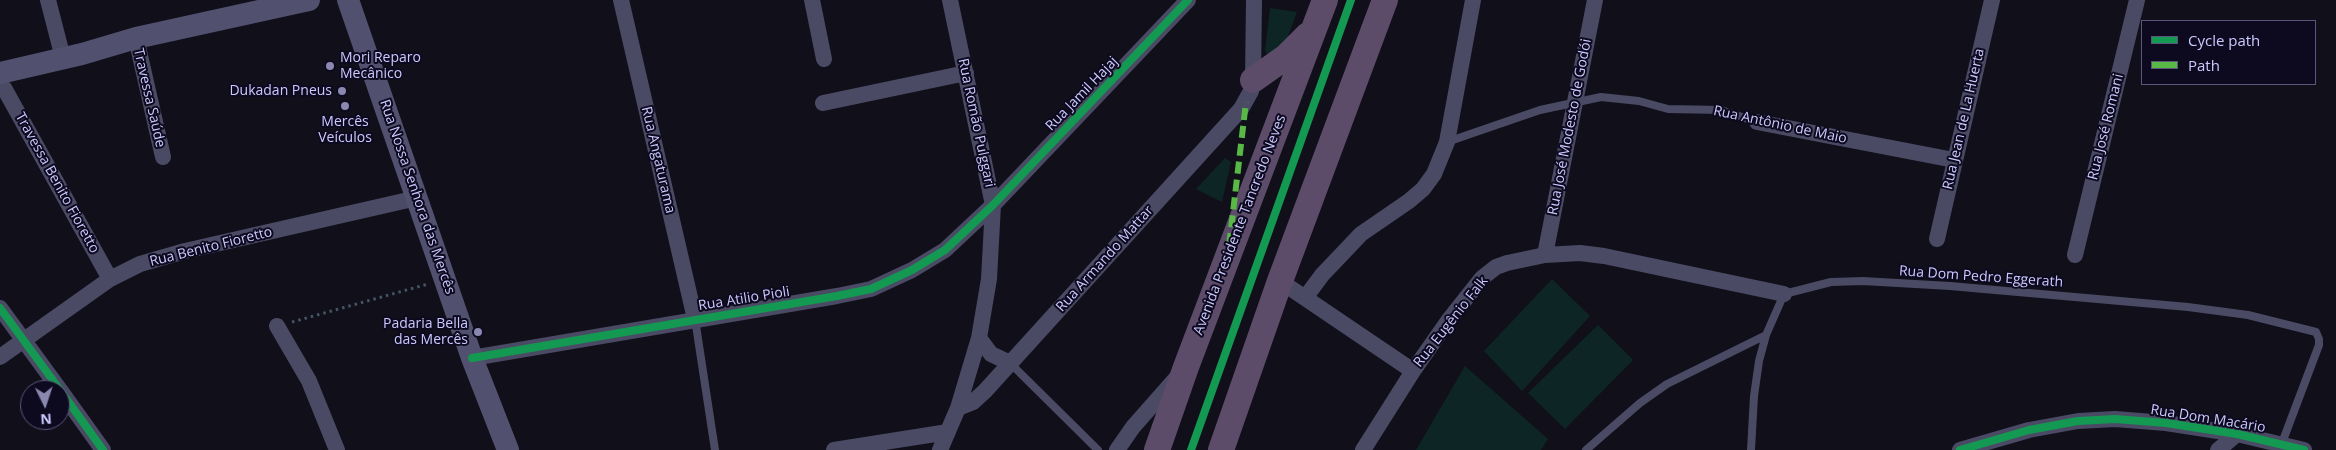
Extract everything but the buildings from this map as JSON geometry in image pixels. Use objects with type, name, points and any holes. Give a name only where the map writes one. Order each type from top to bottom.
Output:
[{"type":"highway","name":"Avenida Presidente Tancredo Neves","points":[[1157,450],[1186,367],[1326,0]]},
{"type":"highway","points":[[1221,450],[1280,281],[1385,0]]},
{"type":"highway","points":[[1250,91],[1314,29]]},
{"type":"main road","points":[[2,80],[62,54],[101,42],[130,40],[309,0]]},
{"type":"main road","name":"Rua Nossa Senhora das Mercês","points":[[348,0],[472,358],[508,450]]},
{"type":"main road","points":[[0,61],[62,54]]},
{"type":"street","points":[[48,0],[62,54]]},
{"type":"street","name":"Rua Angaturama","points":[[621,0],[695,319]]},
{"type":"street","points":[[812,0],[824,59]]},
{"type":"street","name":"Rua Romão Pulggari","points":[[940,450],[958,408],[979,338],[989,279],[993,205],[950,0]]},
{"type":"street","name":"Rua Jamil Hajaj","points":[[993,205],[1188,0]]},
{"type":"street","points":[[1250,91],[1254,0]]},
{"type":"street","points":[[1305,298],[1322,275],[1361,234],[1423,189],[1434,174],[1448,142],[1473,0]]},
{"type":"street","name":"Rua José Modesto de Godói","points":[[1545,254],[1594,0]]},
{"type":"street","name":"Rua Jean de La Huerta","points":[[1937,239],[1992,0]]},
{"type":"street","name":"Rua José Romani","points":[[2075,255],[2137,0]]},
{"type":"street","name":"Travessa Saúde","points":[[130,40],[163,157]]},
{"type":"street","points":[[823,103],[966,74]]},
{"type":"street","name":"Travessa Benito Fioretto","points":[[2,80],[110,279]]},
{"type":"street","name":"Rua Armando Mattar","points":[[958,408],[973,402],[985,392],[1237,115],[1250,91]]},
{"type":"street","name":"Rua Antônio de Maio","points":[[1757,122],[1954,160]]},
{"type":"street","name":"Rua Benito Fioretto","points":[[0,357],[110,279],[140,264],[185,251],[417,198]]},
{"type":"street","name":"Rua Atilio Pioli","points":[[472,358],[871,289],[912,270],[945,250],[993,205]]},
{"type":"street","name":"Rua Eugênio Falk","points":[[1363,450],[1413,371],[1448,321],[1482,278],[1496,267],[1506,263],[1545,254],[1580,253],[1604,256],[1784,294]]},
{"type":"street","points":[[1280,281],[1413,371]]},
{"type":"street","points":[[0,308],[53,380]]},
{"type":"street","points":[[277,326],[309,381],[337,450]]},
{"type":"street","points":[[979,338],[991,354],[1010,363]]},
{"type":"street","points":[[1117,450],[1133,427],[1186,367]]},
{"type":"street","points":[[70,404],[103,450]]},
{"type":"street","name":"Rua Dom Macário","points":[[1960,450],[2029,430],[2078,421],[2115,420],[2166,423],[2237,434],[2282,443],[2304,450]]},
{"type":"street","points":[[834,450],[948,432]]},
{"type":"street","points":[[2218,450],[2237,434]]},
{"type":"lane","name":"Rua Antônio de Maio","points":[[1448,142],[1540,110],[1575,101],[1601,97],[1639,101],[1668,109],[1721,110],[1757,122]]},
{"type":"lane","name":"Rua Dom Pedro Eggerath","points":[[1784,294],[1831,282],[1863,281],[1950,286],[2188,307],[2248,315],[2316,332],[2319,345],[2282,443]]},
{"type":"lane","points":[[1751,450],[1754,396],[1759,361],[1766,335],[1784,294]]},
{"type":"lane","points":[[695,319],[715,450]]},
{"type":"lane","points":[[1586,450],[1640,403],[1667,384],[1766,335]]},
{"type":"lane","points":[[1010,363],[1098,450]]},
{"type":"path","points":[[277,326],[445,280]]},
{"type":"green space","points":[[1270,8],[1297,12],[1283,50],[1268,54],[1265,51]]},
{"type":"green space","points":[[1225,158],[1231,162],[1222,202],[1196,189]]},
{"type":"green space","points":[[1552,279],[1590,316],[1522,391],[1484,351]]},
{"type":"green space","points":[[1598,325],[1633,360],[1565,429],[1528,393]]},
{"type":"green space","points":[[1465,366],[1548,439],[1541,450],[1416,450]]},
{"type":"marked path","points":[[1227,263],[1246,102]]},
{"type":"cycle path","points":[[472,358],[837,296],[871,289],[912,270],[945,250],[993,205],[1188,0]]},
{"type":"cycle path","points":[[1191,450],[1351,0]]},
{"type":"cycle path","points":[[0,308],[53,380]]},
{"type":"cycle path","points":[[70,404],[103,450]]},
{"type":"cycle path","points":[[1960,450],[2029,430],[2078,421],[2115,419],[2166,423],[2237,434],[2304,450]]},
{"type":"place","name":"Mori Reparo Mecânico","points":[[330,66]]},
{"type":"place","name":"Dukadan Pneus","points":[[342,91]]},
{"type":"place","name":"Mercês Veículos","points":[[345,106]]},
{"type":"place","name":"Padaria Bella das Mercês","points":[[478,332]]}]
